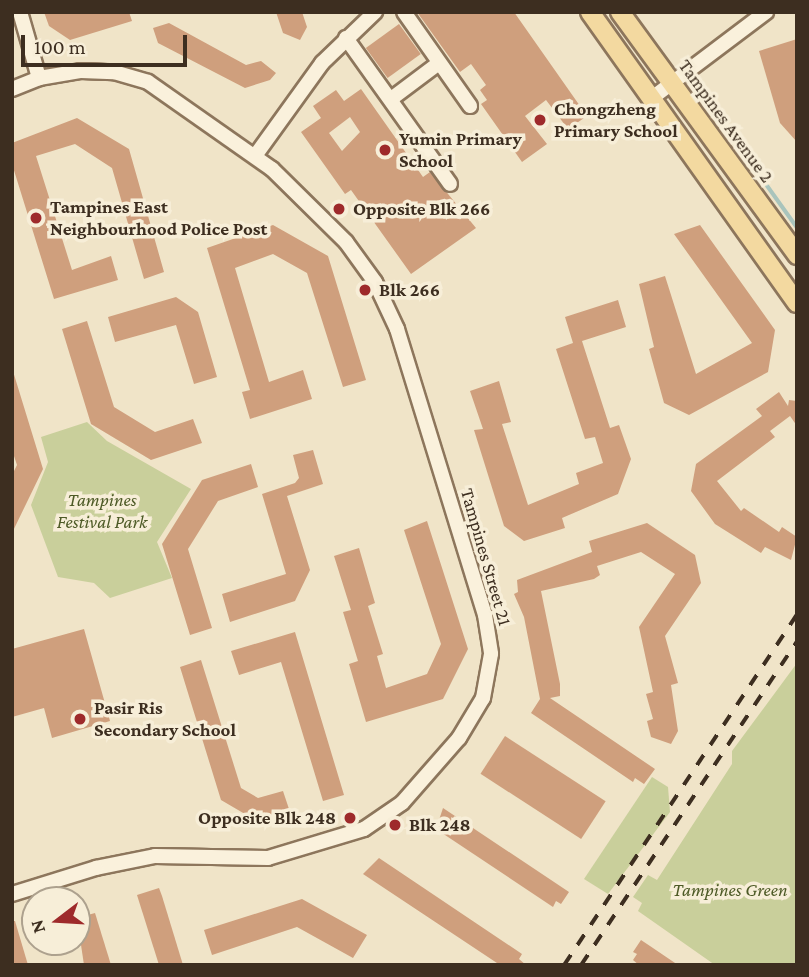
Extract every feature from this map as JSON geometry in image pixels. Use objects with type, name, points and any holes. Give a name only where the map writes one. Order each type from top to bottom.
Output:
[{"type":"main road","points":[[590,12],[747,228],[797,303]]},
{"type":"main road","name":"Tampines Avenue 2","points":[[620,12],[797,255]]},
{"type":"main road","points":[[741,178],[733,184],[732,195],[747,228]]},
{"type":"street","points":[[20,12],[39,78]]},
{"type":"street","points":[[255,156],[291,103],[346,38],[375,12]]},
{"type":"street","points":[[404,12],[470,106]]},
{"type":"street","points":[[652,98],[766,12]]},
{"type":"street","points":[[346,38],[450,184]]},
{"type":"street","points":[[391,99],[439,63]]},
{"type":"street","name":"Tampines Street 21","points":[[12,89],[39,78],[81,71],[131,76],[170,94],[255,156],[346,242],[375,282],[397,329],[485,615],[491,654],[485,691],[467,727],[433,769],[396,808],[364,829],[268,858],[155,856],[96,868],[12,894]]},
{"type":"green space","name":"Tampines Festival Park","points":[[87,422],[107,441],[191,489],[157,542],[172,578],[110,598],[94,583],[58,577],[31,505],[48,462],[41,437]]},
{"type":"green space","name":"Tampines Green","points":[[797,663],[797,965],[715,965],[638,911],[642,903],[633,897],[648,875],[657,880],[732,764],[732,751]]},
{"type":"green space","points":[[652,777],[668,787],[670,812],[608,894],[584,879]]},
{"type":"building","points":[[44,12],[129,12],[132,21],[70,40],[49,26]]},
{"type":"building","points":[[276,12],[302,12],[307,27],[300,40],[283,33]]},
{"type":"building","points":[[417,12],[514,12],[587,116],[568,129],[546,100],[525,116],[547,144],[522,162],[481,104],[487,100],[480,90],[486,85],[471,64],[460,72]]},
{"type":"building","points":[[169,23],[246,65],[261,61],[276,73],[270,80],[245,88],[158,43],[153,28]]},
{"type":"building","points":[[399,24],[421,54],[388,78],[366,48]]},
{"type":"building","points":[[797,39],[797,142],[780,123],[759,51]]},
{"type":"building","points":[[361,89],[423,177],[430,172],[476,228],[411,274],[351,190],[345,194],[301,132],[321,118],[313,106],[336,90],[344,101]],"holes":[[[350,117],[360,132],[342,151],[329,133]]]},
{"type":"building","points":[[77,118],[129,149],[164,272],[144,279],[112,168],[75,144],[36,156],[72,270],[111,256],[118,280],[54,299],[12,164],[12,143]]},
{"type":"building","points":[[273,225],[328,256],[366,380],[343,387],[307,273],[273,254],[235,268],[269,382],[303,370],[312,399],[250,419],[242,392],[250,390],[207,248]]},
{"type":"building","points":[[700,225],[775,330],[768,372],[689,415],[664,403],[649,349],[654,347],[639,284],[665,276],[696,374],[752,343],[674,234]]},
{"type":"building","points":[[176,297],[198,312],[217,377],[194,384],[176,325],[115,342],[108,317]]},
{"type":"building","points":[[618,300],[626,327],[582,341],[610,428],[619,425],[631,459],[618,494],[562,518],[565,528],[524,541],[504,526],[474,430],[483,429],[470,391],[499,381],[511,422],[502,424],[528,505],[579,484],[576,473],[603,463],[595,437],[585,439],[556,349],[573,343],[565,317]]},
{"type":"building","points":[[87,321],[114,407],[155,432],[193,419],[202,443],[151,460],[91,424],[62,329]]},
{"type":"building","points":[[12,368],[43,469],[12,533],[12,475],[17,465],[12,450]]},
{"type":"building","points":[[779,392],[788,406],[789,400],[797,401],[797,426],[790,416],[770,431],[775,437],[717,481],[741,511],[744,508],[779,532],[782,527],[797,537],[791,560],[765,547],[761,553],[715,524],[691,491],[696,464],[762,416],[756,409]]},
{"type":"building","points":[[313,450],[323,484],[287,496],[310,570],[295,601],[230,622],[222,594],[286,574],[262,494],[295,483],[299,478],[293,455]]},
{"type":"building","points":[[251,464],[258,487],[218,501],[188,549],[212,628],[190,635],[162,544],[202,480]]},
{"type":"building","points":[[427,521],[468,649],[443,699],[366,722],[349,664],[358,661],[343,612],[351,610],[334,556],[359,548],[375,603],[368,606],[383,654],[377,656],[386,688],[427,674],[441,644],[404,530]]},
{"type":"building","points":[[647,523],[695,555],[701,583],[665,636],[678,683],[671,685],[678,731],[671,744],[651,737],[647,721],[653,719],[646,694],[653,692],[639,627],[675,574],[641,552],[597,566],[600,575],[594,579],[541,591],[560,684],[560,696],[550,698],[655,769],[644,784],[635,778],[633,782],[531,713],[540,699],[524,617],[514,594],[518,592],[517,580],[592,552],[589,541]]},
{"type":"building","points":[[84,629],[110,721],[52,738],[44,708],[12,717],[12,649]]},
{"type":"building","points":[[295,632],[344,795],[323,801],[281,662],[239,675],[231,651]]},
{"type":"building","points":[[201,660],[241,788],[258,798],[283,791],[290,812],[257,821],[221,800],[180,667]]},
{"type":"building","points":[[505,736],[606,801],[581,839],[480,774]]},
{"type":"building","points":[[443,808],[569,892],[561,904],[556,901],[553,907],[436,829]]},
{"type":"building","points":[[379,858],[522,954],[519,959],[526,965],[500,965],[363,874]]},
{"type":"building","points":[[159,888],[183,965],[159,965],[137,895]]},
{"type":"building","points":[[302,899],[367,935],[353,958],[297,927],[212,955],[204,930]]},
{"type":"building","points":[[95,913],[111,965],[84,965],[83,956],[91,956],[91,914]]},
{"type":"building","points":[[12,921],[15,921],[21,941],[21,956],[25,956],[28,965],[12,965]]},
{"type":"building","points":[[641,940],[678,965],[639,965],[633,960],[637,954],[633,952]]},
{"type":"waterway","points":[[696,86],[797,227]]},
{"type":"railway","points":[[564,965],[797,614]]},
{"type":"railway","points":[[581,965],[797,641]]},
{"type":"place","name":"Chongzheng Primary School","points":[[540,120]]},
{"type":"place","name":"Yumin Primary School","points":[[385,150]]},
{"type":"place","name":"Opposite Blk 266","points":[[339,209]]},
{"type":"place","name":"Tampines East Neighbourhood Police Post","points":[[36,218]]},
{"type":"place","name":"Blk 266","points":[[365,290]]},
{"type":"place","name":"Pasir Ris Secondary School","points":[[80,719]]},
{"type":"place","name":"Opposite Blk 248","points":[[350,818]]},
{"type":"place","name":"Blk 248","points":[[395,825]]}]
